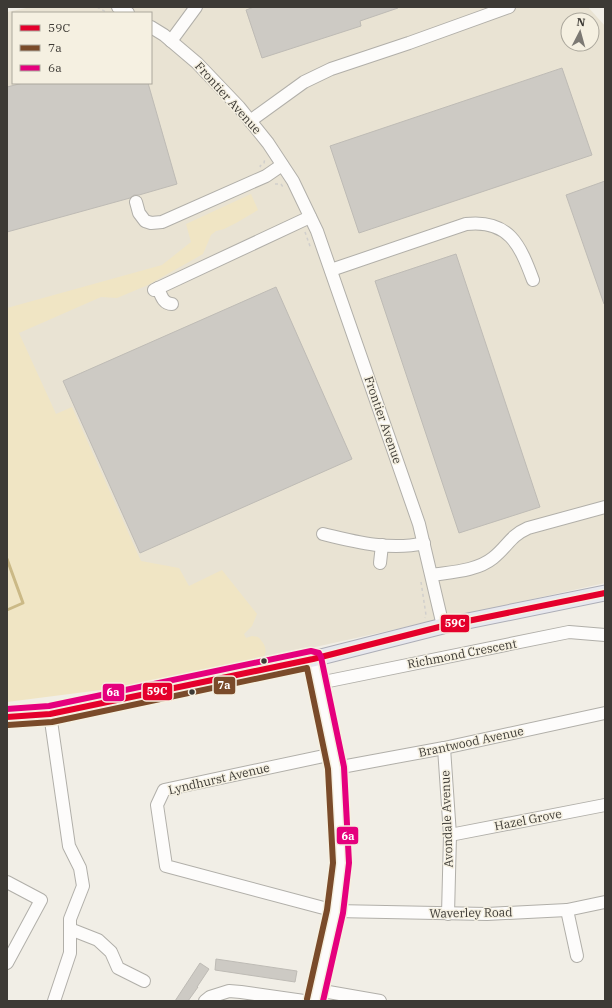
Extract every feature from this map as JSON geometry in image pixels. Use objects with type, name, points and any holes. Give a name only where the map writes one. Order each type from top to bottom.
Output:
[{"type":"main road","points":[[7,717],[50,714],[314,659],[443,626],[605,592]]},
{"type":"street","points":[[171,41],[196,7]]},
{"type":"street","points":[[250,121],[304,82],[331,69],[509,7]]},
{"type":"street","name":"Frontier Avenue","points":[[152,28],[171,41],[197,63],[239,107],[268,143],[282,165],[289,185],[310,217],[317,231],[424,543],[443,626]]},
{"type":"street","points":[[136,202],[139,213],[145,221],[151,223],[162,222],[266,176],[282,165]]},
{"type":"street","points":[[172,304],[165,302],[156,289],[310,217]]},
{"type":"street","points":[[331,270],[466,224],[475,223],[494,226],[507,234],[520,249],[533,280]]},
{"type":"street","points":[[432,575],[476,566],[492,558],[518,533],[528,528],[605,507]]},
{"type":"street","points":[[323,534],[382,546],[402,546],[424,543]]},
{"type":"street","points":[[380,562],[382,546]]},
{"type":"street","name":"Richmond Crescent","points":[[319,682],[569,632],[605,635]]},
{"type":"street","points":[[314,659],[336,768],[341,863],[335,911],[316,995],[380,1001]]},
{"type":"street","name":"Brantwood Avenue","points":[[336,768],[444,748],[605,713]]},
{"type":"street","points":[[50,714],[69,846],[80,868],[84,886],[70,919],[70,952],[54,1001]]},
{"type":"street","name":"Avondale Avenue","points":[[444,748],[450,835],[448,914]]},
{"type":"street","name":"Lyndhurst Avenue","points":[[333,754],[164,790],[156,805],[166,866],[335,911]]},
{"type":"street","name":"Hazel Grove","points":[[450,835],[605,805]]},
{"type":"street","points":[[7,882],[42,900],[7,963]]},
{"type":"street","name":"Waverley Road","points":[[335,911],[487,914],[567,910],[605,902]]},
{"type":"street","points":[[567,910],[577,956]]},
{"type":"street","points":[[70,929],[98,940],[111,952],[118,968],[144,981]]},
{"type":"street","points":[[205,1001],[210,997],[229,991],[304,1001]]},
{"type":"path","points":[[97,7],[106,12]]},
{"type":"path","points":[[263,152],[265,158],[264,163],[260,166],[270,185],[276,183],[289,185]]},
{"type":"path","points":[[421,620],[426,615],[422,591]]},
{"type":"shaded area","points":[[31,7],[588,7],[592,12],[560,12],[560,52],[600,52],[600,20],[605,26],[605,583],[148,684],[7,413],[7,12]]},
{"type":"shaded area","points":[[251,194],[258,210],[211,235],[203,254],[148,285],[117,298],[101,297],[19,333],[56,414],[72,407],[141,561],[179,568],[189,586],[222,570],[257,614],[252,626],[244,634],[246,638],[252,636],[260,639],[264,644],[266,651],[264,657],[148,684],[7,702],[7,308],[162,265],[191,242],[186,224]]},
{"type":"building","points":[[254,7],[398,8],[360,21],[361,26],[262,58],[246,10]]},
{"type":"building","points":[[562,68],[592,155],[359,233],[330,146]]},
{"type":"building","points":[[19,84],[148,84],[177,184],[7,232],[7,87]]},
{"type":"building","points":[[605,181],[605,304],[604,304],[566,195]]},
{"type":"building","points":[[456,254],[540,507],[459,533],[375,281]]},
{"type":"building","points":[[276,287],[352,459],[140,553],[63,381]]},
{"type":"building","points":[[216,959],[297,971],[295,982],[215,970]]},
{"type":"building","points":[[200,963],[209,969],[198,987],[188,1001],[175,1001]]},
{"type":"waterway","points":[[7,559],[23,603],[7,610]]},
{"type":"transit line","name":"59C","points":[[7,717],[50,714],[313,659],[443,626],[605,593]]},
{"type":"transit line","name":"6a","points":[[7,709],[49,706],[311,651],[319,653],[344,767],[349,863],[343,913],[323,1001]]},
{"type":"transit line","name":"7a","points":[[8,725],[52,722],[307,668],[328,769],[333,863],[327,910],[307,999]]}]
